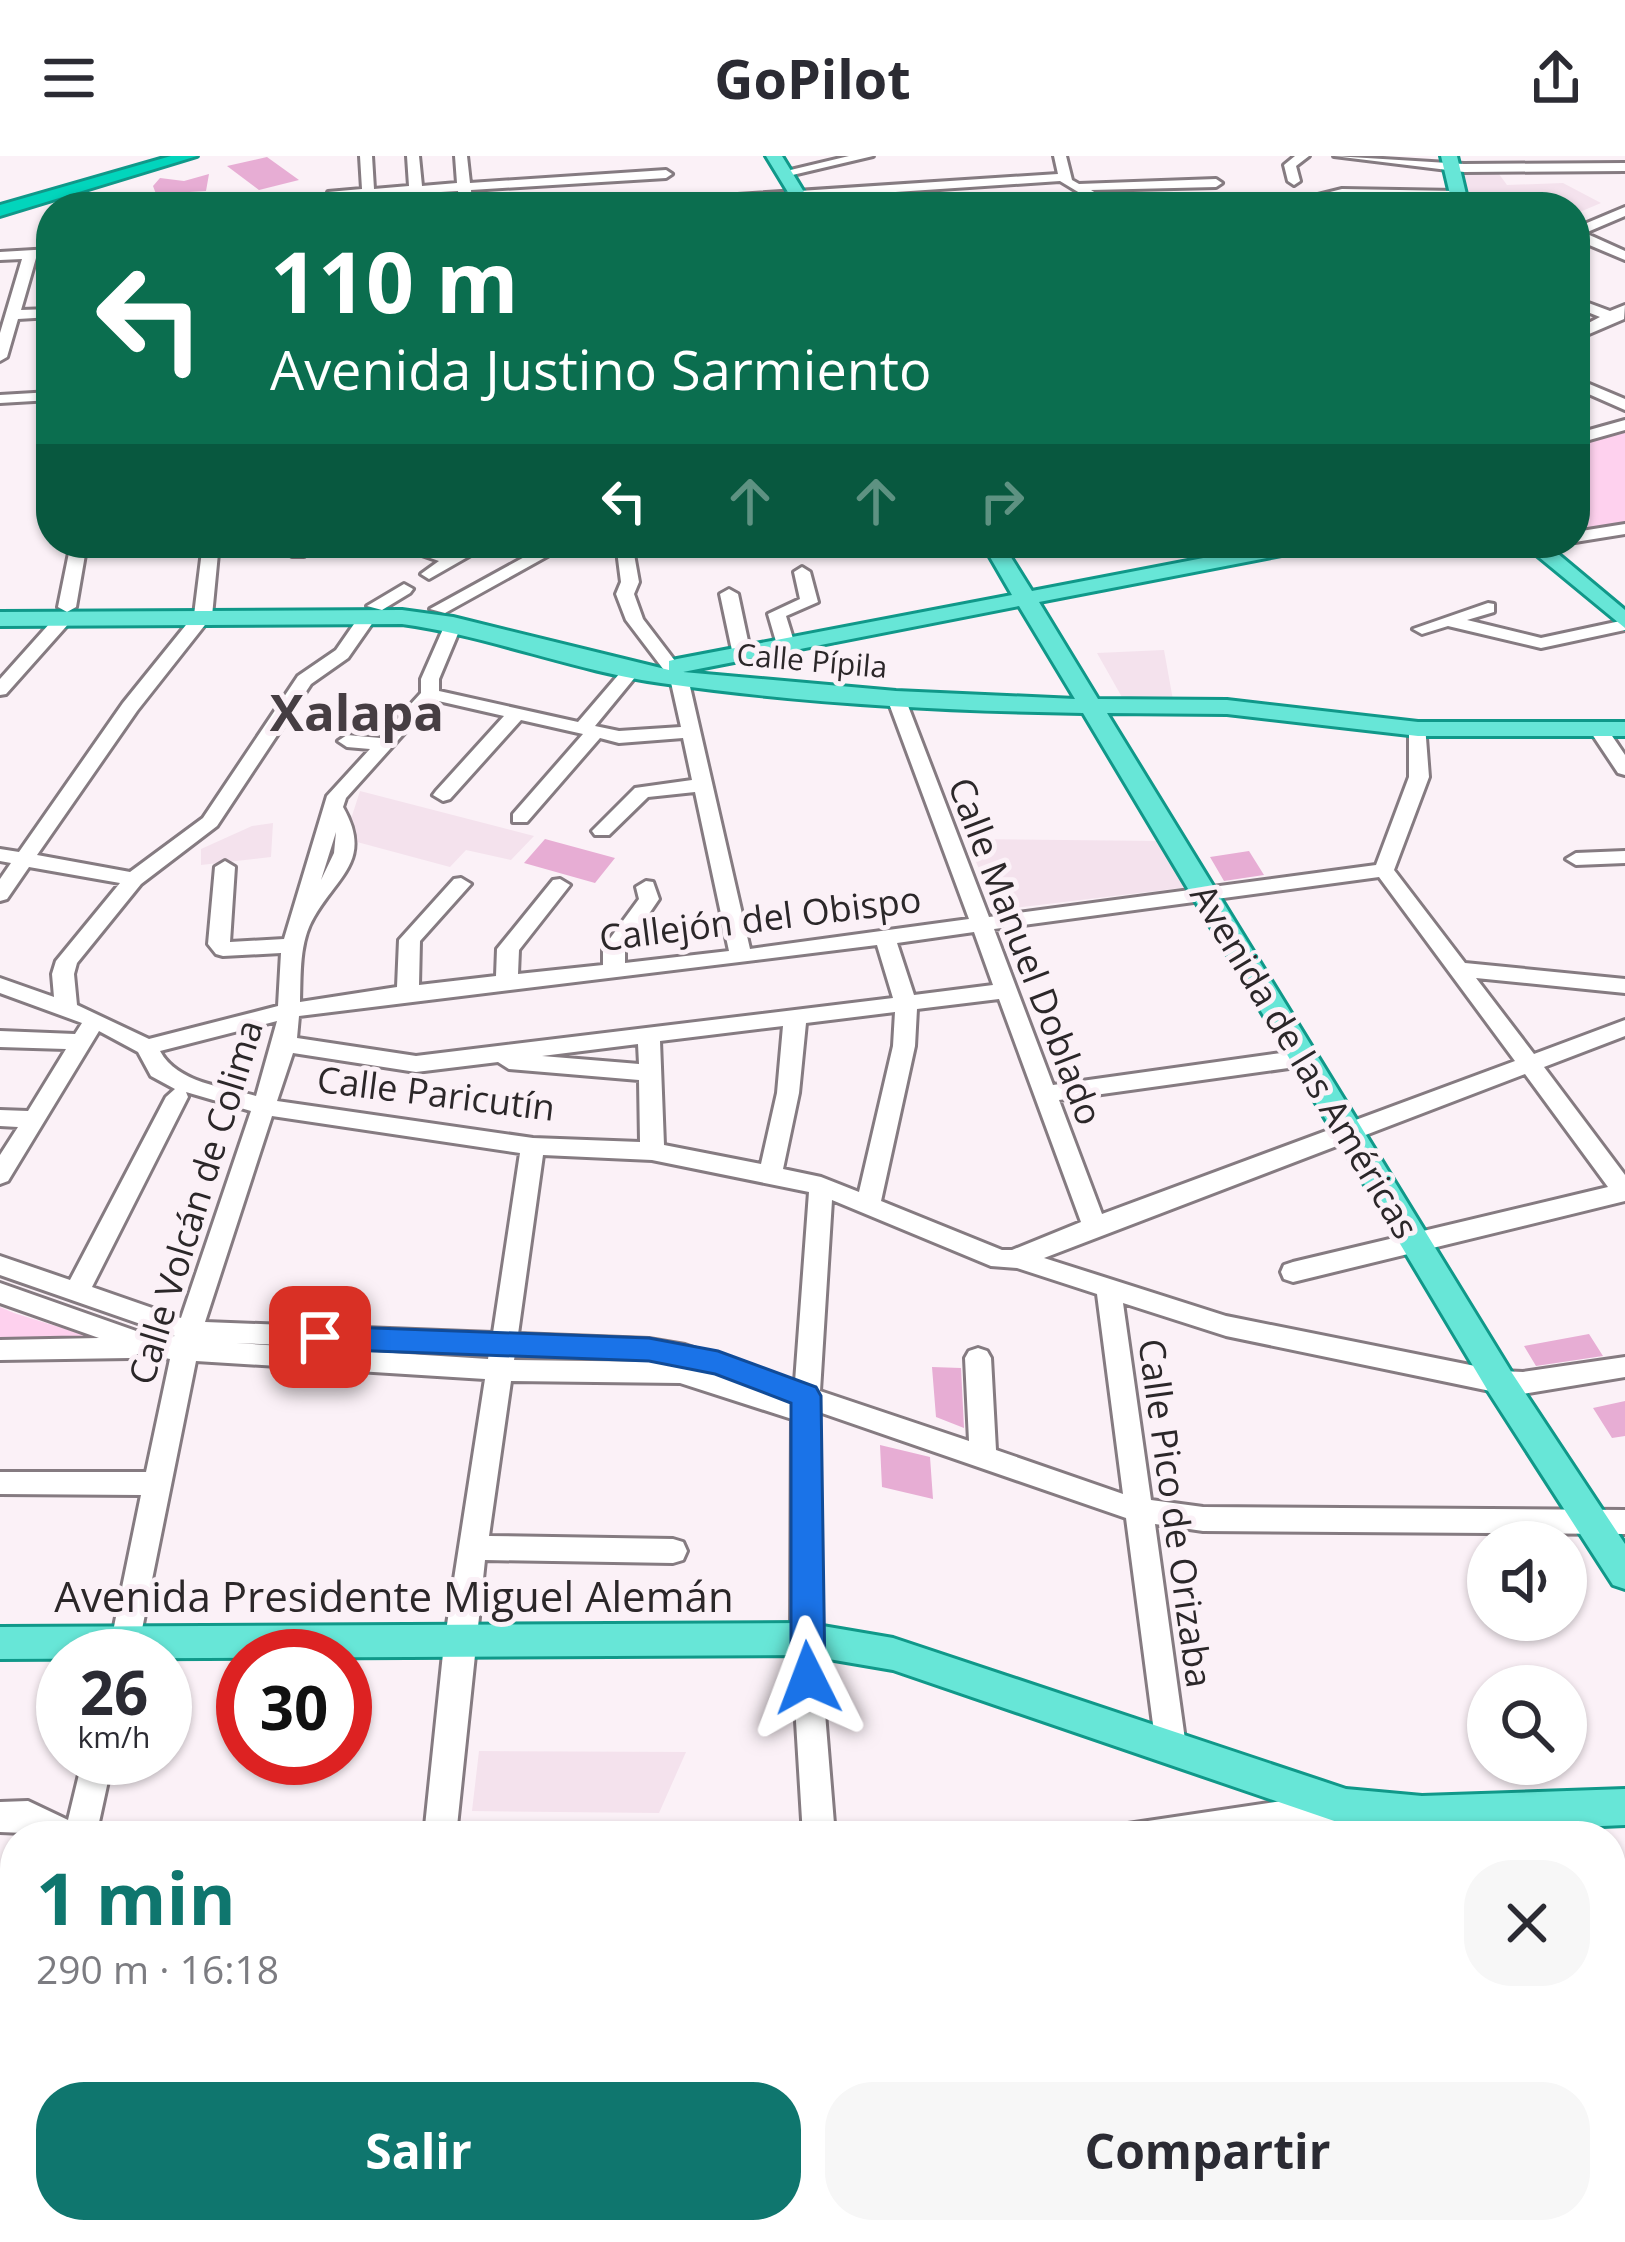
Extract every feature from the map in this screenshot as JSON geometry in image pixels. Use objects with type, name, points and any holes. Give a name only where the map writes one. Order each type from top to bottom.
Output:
[{"type":"highway","points":[[48,192],[158,156]]},
{"type":"highway","points":[[52,192],[173,156]]},
{"type":"highway","points":[[62,192],[210,156]]},
{"type":"highway","points":[[56,192],[187,157]]},
{"type":"main road","points":[[756,156],[784,192]]},
{"type":"main road","points":[[774,156],[789,192]]},
{"type":"main road","points":[[1449,161],[1457,192]]},
{"type":"main road","name":"Avenida de las Américas","points":[[1003,558],[1033,598],[1214,892],[1511,1383],[1615,1526],[1625,1574]]},
{"type":"main road","name":"Avenida de las Américas","points":[[1017,558],[1033,598]]},
{"type":"main road","points":[[675,672],[786,645],[1237,558]]},
{"type":"main road","points":[[1552,558],[1625,623]]},
{"type":"main road","name":"Calle Pípila","points":[[0,608],[66,612],[372,610],[446,617],[675,672]]},
{"type":"main road","name":"Calle Pípila","points":[[0,619],[66,612]]},
{"type":"main road","name":"Calle Pípila","points":[[446,617],[632,670],[896,698],[1227,707],[1418,729],[1625,729]]},
{"type":"main road","name":"Avenida de las Américas","points":[[1214,892],[1304,1058],[1358,1129]]},
{"type":"main road","name":"Avenida Presidente Miguel Alemán","points":[[192,1648],[806,1639],[893,1654],[1346,1807],[1406,1821]]},
{"type":"main road","name":"Avenida Presidente Miguel Alemán","points":[[0,1643],[36,1645]]},
{"type":"main road","name":"Avenida Presidente Miguel Alemán","points":[[1479,1821],[1625,1807]]},
{"type":"street","points":[[366,156],[368,192],[556,188],[666,174]]},
{"type":"street","points":[[413,156],[416,189]]},
{"type":"street","points":[[461,156],[464,192]]},
{"type":"street","points":[[659,156],[672,192]]},
{"type":"street","points":[[784,173],[867,156]]},
{"type":"street","points":[[1060,156],[1075,185],[1087,192]]},
{"type":"street","points":[[1294,181],[1290,165],[1303,156]]},
{"type":"street","points":[[1340,156],[1449,161],[1501,175],[1618,167],[1625,182]]},
{"type":"street","points":[[933,192],[1216,183]]},
{"type":"street","points":[[1366,187],[1417,192]]},
{"type":"street","points":[[1590,226],[1625,211]]},
{"type":"street","points":[[1590,240],[1625,256]]},
{"type":"street","points":[[0,246],[36,243]]},
{"type":"street","points":[[0,357],[28,283],[30,254]]},
{"type":"street","points":[[0,256],[36,254]]},
{"type":"street","points":[[1590,307],[1621,316]]},
{"type":"street","points":[[13,315],[36,314]]},
{"type":"street","points":[[1590,329],[1621,316]]},
{"type":"street","points":[[0,389],[36,390]]},
{"type":"street","points":[[1590,389],[1625,405]]},
{"type":"street","points":[[0,399],[36,393]]},
{"type":"street","points":[[1590,434],[1625,424]]},
{"type":"street","points":[[1590,535],[1625,529]]},
{"type":"street","points":[[4,682],[66,612],[76,558]]},
{"type":"street","points":[[0,894],[10,857],[204,611],[209,558]]},
{"type":"street","points":[[446,558],[453,560]]},
{"type":"street","points":[[429,574],[457,558]]},
{"type":"street","points":[[502,558],[506,574]]},
{"type":"street","points":[[446,617],[535,558]]},
{"type":"street","points":[[626,558],[630,583],[625,594],[635,620],[647,629],[675,672],[741,957]]},
{"type":"street","points":[[786,645],[777,614],[809,602],[802,572]]},
{"type":"street","points":[[66,1008],[63,974],[68,961],[134,879],[210,822],[304,680],[342,654],[372,610],[404,590]]},
{"type":"street","points":[[729,594],[742,655]]},
{"type":"street","points":[[1422,629],[1489,608]]},
{"type":"street","name":"Calle Volcán de Colima","points":[[127,1629],[187,1341],[286,1044],[293,946],[307,911],[321,897],[346,845],[346,832],[333,806],[345,784],[430,694],[446,617]]},
{"type":"street","points":[[1448,621],[1541,644],[1625,623]]},
{"type":"street","points":[[520,818],[632,670]]},
{"type":"street","points":[[430,694],[635,738],[692,732]]},
{"type":"street","name":"Calle Manuel Doblado","points":[[896,698],[1095,1226]]},
{"type":"street","points":[[443,795],[517,712]]},
{"type":"street","points":[[1293,1272],[1625,1192],[1424,925],[1405,914],[1381,871],[1419,777],[1418,729]]},
{"type":"street","points":[[1598,730],[1625,769]]},
{"type":"street","points":[[347,741],[384,744]]},
{"type":"street","points":[[602,832],[642,792],[701,785]]},
{"type":"street","points":[[10,857],[134,879]]},
{"type":"street","points":[[1576,859],[1625,857]]},
{"type":"street","points":[[225,867],[219,944],[229,951],[293,946]]},
{"type":"street","name":"Callejón del Obispo","points":[[147,1047],[292,1010],[408,993],[741,957],[884,934],[1381,871]]},
{"type":"street","points":[[408,993],[410,940],[460,884]]},
{"type":"street","points":[[508,983],[508,949],[560,885]]},
{"type":"street","points":[[614,971],[614,948],[649,899],[646,887]]},
{"type":"street","points":[[878,1209],[906,1005],[884,934]]},
{"type":"street","points":[[1458,969],[1625,986]]},
{"type":"street","name":"Calle Paricutín","points":[[0,985],[95,1020],[147,1047],[159,1070],[184,1084],[265,1107],[533,1145],[652,1151],[821,1186],[1000,1259],[1018,1259],[1226,1326],[1511,1383]]},
{"type":"street","points":[[286,1044],[416,1064],[1005,991]]},
{"type":"street","points":[[0,1174],[95,1020]]},
{"type":"street","points":[[770,1175],[788,1093],[795,1020]]},
{"type":"street","points":[[1018,1259],[1625,1028]]},
{"type":"street","points":[[649,1035],[652,1151]]},
{"type":"street","points":[[0,1039],[80,1042]]},
{"type":"street","points":[[486,1057],[544,1067],[650,1073]]},
{"type":"street","points":[[1044,1094],[1304,1058]]},
{"type":"street","points":[[76,1293],[177,1097]]},
{"type":"street","points":[[0,1118],[33,1119]]},
{"type":"street","points":[[441,1821],[459,1644],[533,1145]]},
{"type":"street","points":[[818,1821],[806,1639],[806,1404],[821,1186]]},
{"type":"street","points":[[0,1265],[187,1341]]},
{"type":"street","name":"Calle Pico de Orizaba","points":[[1109,1289],[1171,1747]]},
{"type":"street","points":[[0,1293],[154,1348]]},
{"type":"street","points":[[0,1350],[154,1348],[187,1341],[500,1357],[680,1372],[894,1430],[1137,1510],[1203,1520],[1615,1526]]},
{"type":"street","points":[[978,1358],[983,1459]]},
{"type":"street","points":[[1511,1383],[1625,1367]]},
{"type":"street","points":[[0,1483],[159,1484]]},
{"type":"street","points":[[473,1548],[673,1551]]},
{"type":"street","points":[[83,1821],[92,1785]]},
{"type":"street","points":[[1260,1821],[1346,1807]]},
{"type":"street","points":[[0,1817],[28,1816],[38,1821]]},
{"type":"shaded area","points":[[1459,170],[1496,170],[1507,185],[1563,183],[1580,192],[1466,192]]},
{"type":"shaded area","points":[[1625,428],[1625,522],[1590,528],[1590,438]]},
{"type":"shaded area","points":[[1164,650],[1173,700],[1123,699],[1097,653]]},
{"type":"shaded area","points":[[360,791],[534,836],[511,860],[466,850],[450,867],[357,842],[351,819]]},
{"type":"shaded area","points":[[273,823],[271,857],[201,865],[201,849],[252,826]]},
{"type":"shaded area","points":[[966,839],[1161,841],[1189,887],[997,910]]},
{"type":"shaded area","points":[[0,1307],[14,1313],[110,1343],[0,1339]]},
{"type":"shaded area","points":[[479,1751],[686,1752],[659,1813],[472,1811]]},
{"type":"building","points":[[267,157],[299,180],[259,190],[227,166]]},
{"type":"building","points":[[209,174],[206,191],[155,192],[153,186],[160,178],[184,181]]},
{"type":"building","points":[[545,839],[615,858],[595,883],[524,863]]},
{"type":"building","points":[[1249,851],[1264,875],[1224,881],[1210,857]]},
{"type":"building","points":[[1589,1334],[1603,1356],[1536,1366],[1524,1346]]},
{"type":"building","points":[[932,1367],[961,1368],[964,1428],[936,1417]]},
{"type":"building","points":[[1625,1401],[1625,1436],[1612,1438],[1593,1408]]},
{"type":"building","points":[[880,1445],[930,1457],[933,1499],[882,1487]]},
{"type":"district","name":"Xalapa","points":[[357,711]]},
{"type":"route","points":[[320,1337],[649,1349],[718,1363],[806,1396],[808,1678]]}]
